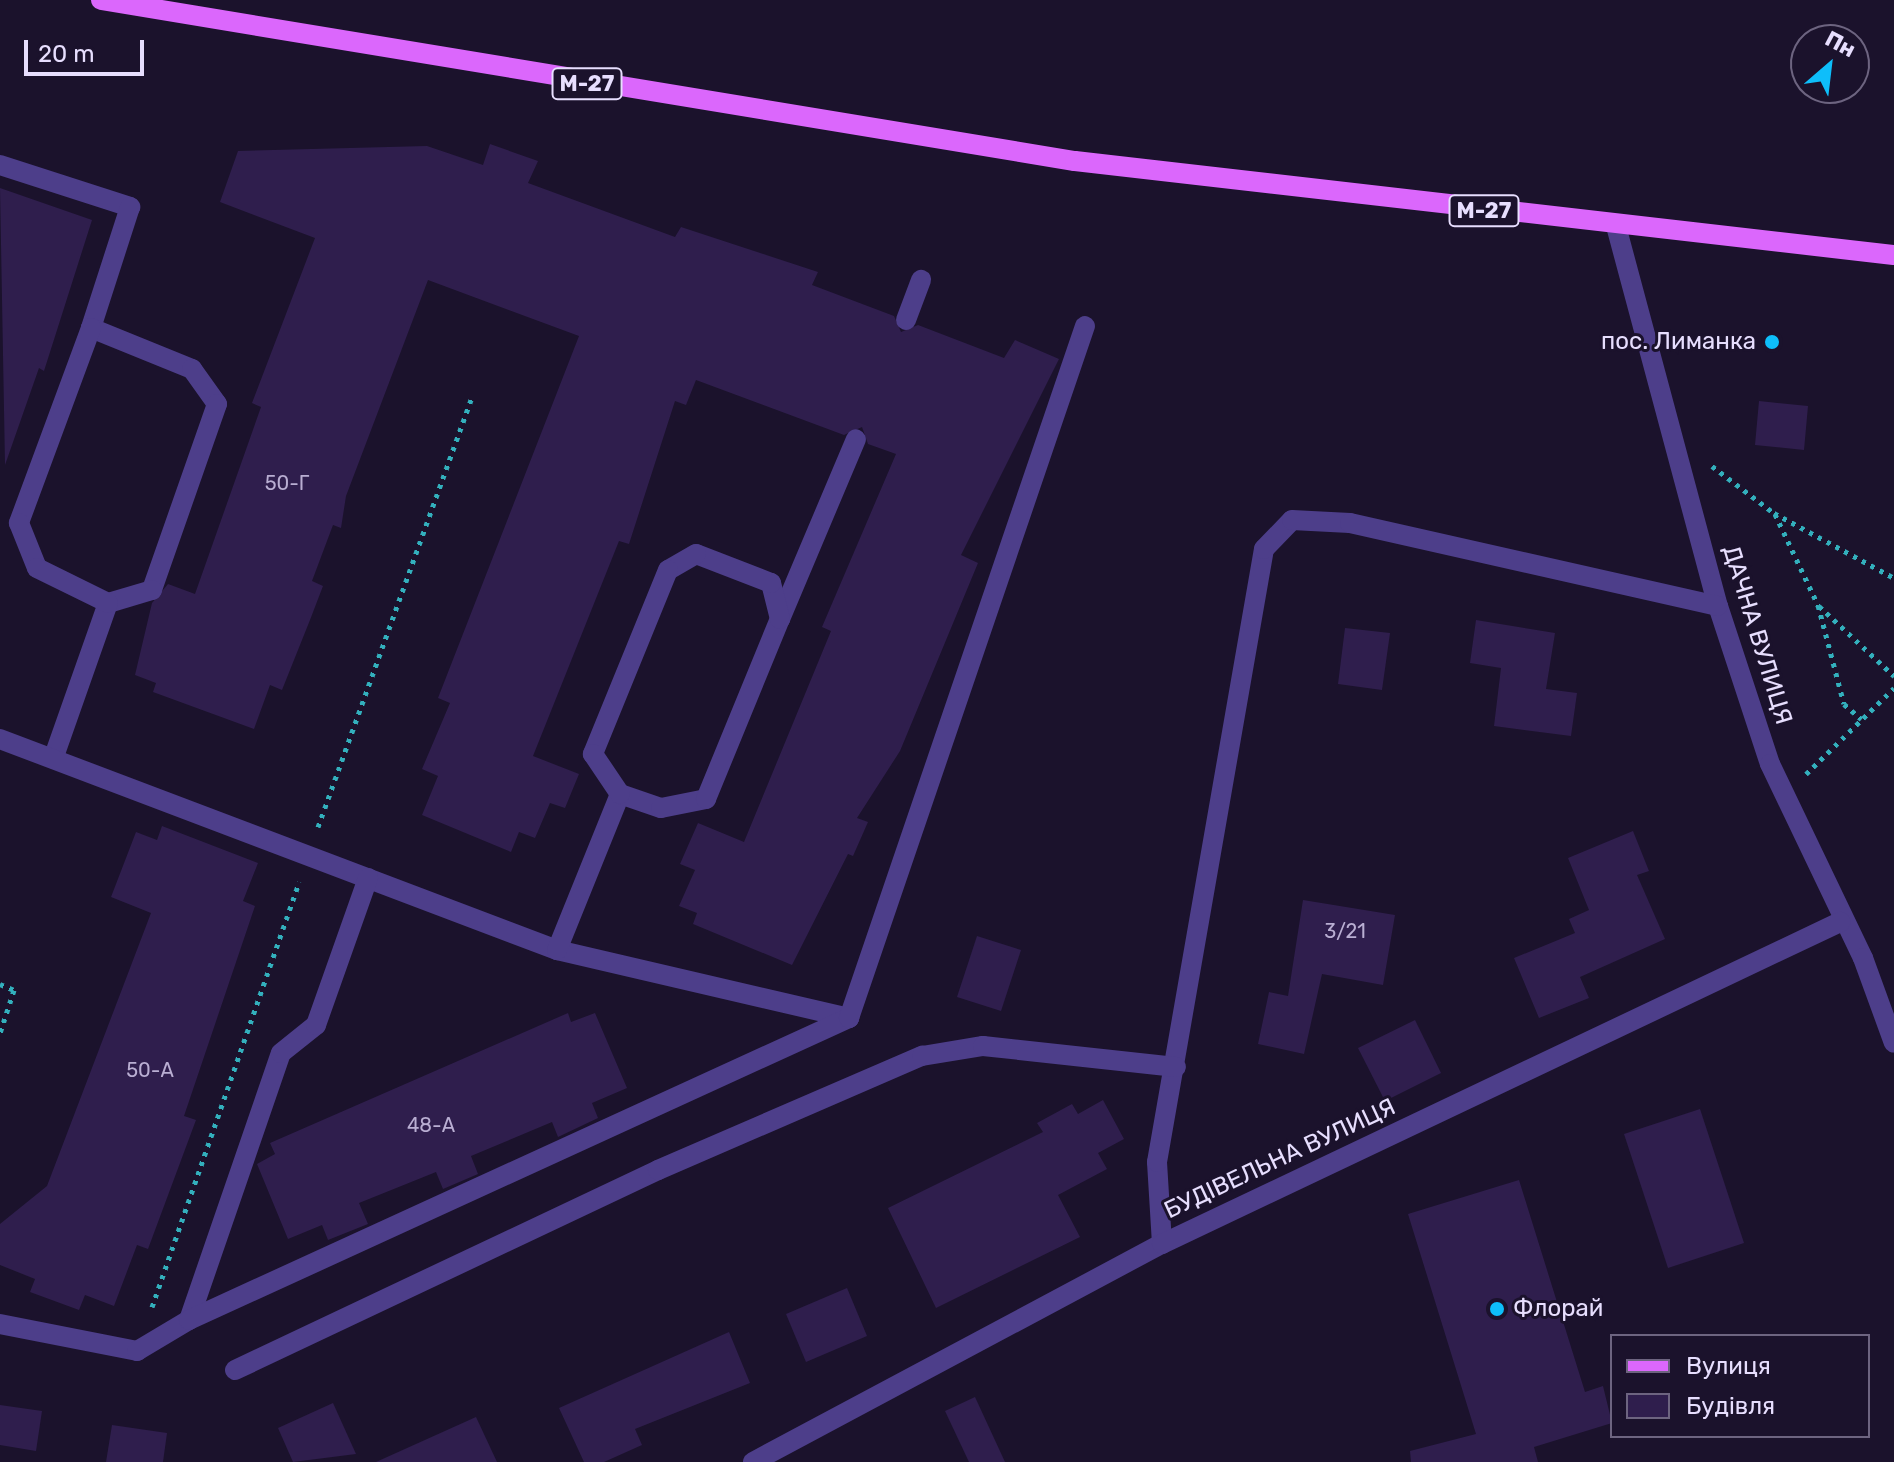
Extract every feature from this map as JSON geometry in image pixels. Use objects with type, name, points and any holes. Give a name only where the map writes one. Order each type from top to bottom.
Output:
[{"type":"main road","name":"М-27","points":[[101,0],[1075,161],[1616,226],[1894,255]]},
{"type":"street","points":[[0,165],[130,207],[91,328],[19,523],[37,568],[108,603],[152,590],[217,404],[192,369],[91,328]]},
{"type":"street","name":"ДАЧНА ВУЛИЦЯ","points":[[1616,226],[1718,606],[1785,794],[1840,922],[1863,958],[1894,1043]]},
{"type":"street","points":[[906,320],[921,280]]},
{"type":"street","points":[[0,1324],[137,1351],[189,1320],[849,1018],[1085,326]]},
{"type":"street","points":[[780,619],[771,583],[696,554],[668,570],[593,754],[620,794],[661,808],[706,799],[856,439]]},
{"type":"street","points":[[1162,1244],[1157,1162],[1264,549],[1292,520],[1350,523],[1718,606]]},
{"type":"street","points":[[53,759],[108,603]]},
{"type":"street","points":[[0,739],[557,950],[849,1018]]},
{"type":"street","points":[[557,950],[620,794]]},
{"type":"street","points":[[189,1320],[281,1053],[316,1025],[368,878]]},
{"type":"street","name":"БУДІВЕЛЬНА ВУЛИЦЯ","points":[[753,1462],[1162,1244],[1840,922]]},
{"type":"street","points":[[235,1370],[658,1170],[922,1056],[983,1046],[1176,1067]]},
{"type":"path","points":[[137,1351],[308,856],[471,399]]},
{"type":"path","points":[[1672,429],[1774,513],[1894,578]]},
{"type":"path","points":[[1774,513],[1818,605],[1844,704],[1861,719]]},
{"type":"path","points":[[1818,605],[1894,676]]},
{"type":"path","points":[[1785,794],[1894,688]]},
{"type":"path","points":[[0,984],[14,990],[0,1033]]},
{"type":"building","points":[[490,144],[538,161],[528,183],[675,237],[681,227],[818,272],[812,285],[894,316],[901,332],[918,325],[1004,358],[1015,340],[1059,359],[961,555],[978,563],[900,751],[857,818],[868,822],[853,856],[848,854],[792,965],[693,924],[697,913],[679,906],[695,870],[680,864],[698,823],[744,842],[831,631],[822,627],[896,454],[868,444],[862,427],[844,435],[696,380],[686,405],[675,401],[629,544],[619,541],[533,756],[579,774],[565,808],[550,803],[535,838],[519,832],[511,852],[422,815],[438,776],[422,769],[450,703],[438,698],[579,336],[428,280],[346,496],[341,528],[333,525],[312,581],[323,586],[310,620],[282,690],[270,685],[254,729],[153,692],[156,683],[135,675],[152,603],[168,584],[195,594],[261,407],[252,403],[315,238],[220,202],[238,151],[427,146],[483,165]]},
{"type":"building","points":[[0,188],[92,220],[44,371],[39,368],[5,465]]},
{"type":"building","points":[[1759,401],[1808,406],[1804,450],[1755,445]]},
{"type":"building","points":[[1476,620],[1555,633],[1546,689],[1577,693],[1571,736],[1494,726],[1501,668],[1470,663]]},
{"type":"building","points":[[1345,628],[1390,633],[1382,690],[1338,684]]},
{"type":"building","points":[[162,826],[258,863],[243,901],[255,906],[184,1116],[196,1120],[148,1249],[137,1245],[114,1306],[85,1295],[79,1310],[30,1292],[35,1279],[0,1265],[0,1224],[47,1186],[151,913],[111,897],[136,832],[157,840]]},
{"type":"building","points":[[1633,831],[1649,871],[1637,875],[1665,939],[1580,977],[1589,998],[1539,1018],[1514,958],[1575,933],[1569,919],[1589,910],[1568,858]]},
{"type":"building","points":[[1303,900],[1395,915],[1383,985],[1322,974],[1304,1054],[1258,1044],[1269,992],[1288,996]]},
{"type":"building","points":[[977,936],[1021,950],[1001,1011],[957,997]]},
{"type":"building","points":[[568,1013],[571,1022],[595,1013],[627,1088],[592,1103],[598,1118],[558,1137],[552,1122],[471,1156],[478,1174],[443,1189],[436,1172],[359,1203],[368,1224],[328,1240],[322,1225],[288,1239],[257,1164],[275,1154],[270,1143]]},
{"type":"building","points":[[1415,1020],[1441,1073],[1385,1101],[1358,1048]]},
{"type":"building","points":[[1103,1100],[1124,1139],[1098,1153],[1107,1169],[1058,1195],[1080,1237],[936,1308],[888,1208],[1043,1132],[1037,1123],[1072,1104],[1078,1114]]},
{"type":"building","points":[[1700,1109],[1744,1243],[1668,1268],[1624,1134]]},
{"type":"building","points":[[1519,1180],[1585,1392],[1603,1386],[1610,1424],[1534,1447],[1538,1462],[1411,1462],[1410,1451],[1476,1434],[1408,1214]]},
{"type":"building","points":[[847,1288],[867,1336],[806,1362],[786,1314]]},
{"type":"building","points":[[729,1332],[750,1383],[635,1429],[642,1445],[604,1462],[584,1462],[559,1408]]},
{"type":"building","points":[[975,1397],[1005,1462],[969,1462],[945,1411]]},
{"type":"building","points":[[333,1403],[356,1454],[293,1462],[278,1428]]},
{"type":"building","points":[[0,1405],[42,1411],[36,1451],[0,1445]]},
{"type":"building","points":[[476,1417],[497,1462],[376,1462]]},
{"type":"building","points":[[112,1425],[167,1433],[163,1462],[106,1462]]},
{"type":"place","name":"пос. Лиманка","points":[[1772,342]]},
{"type":"place","name":"Флорай","points":[[1497,1309]]}]
